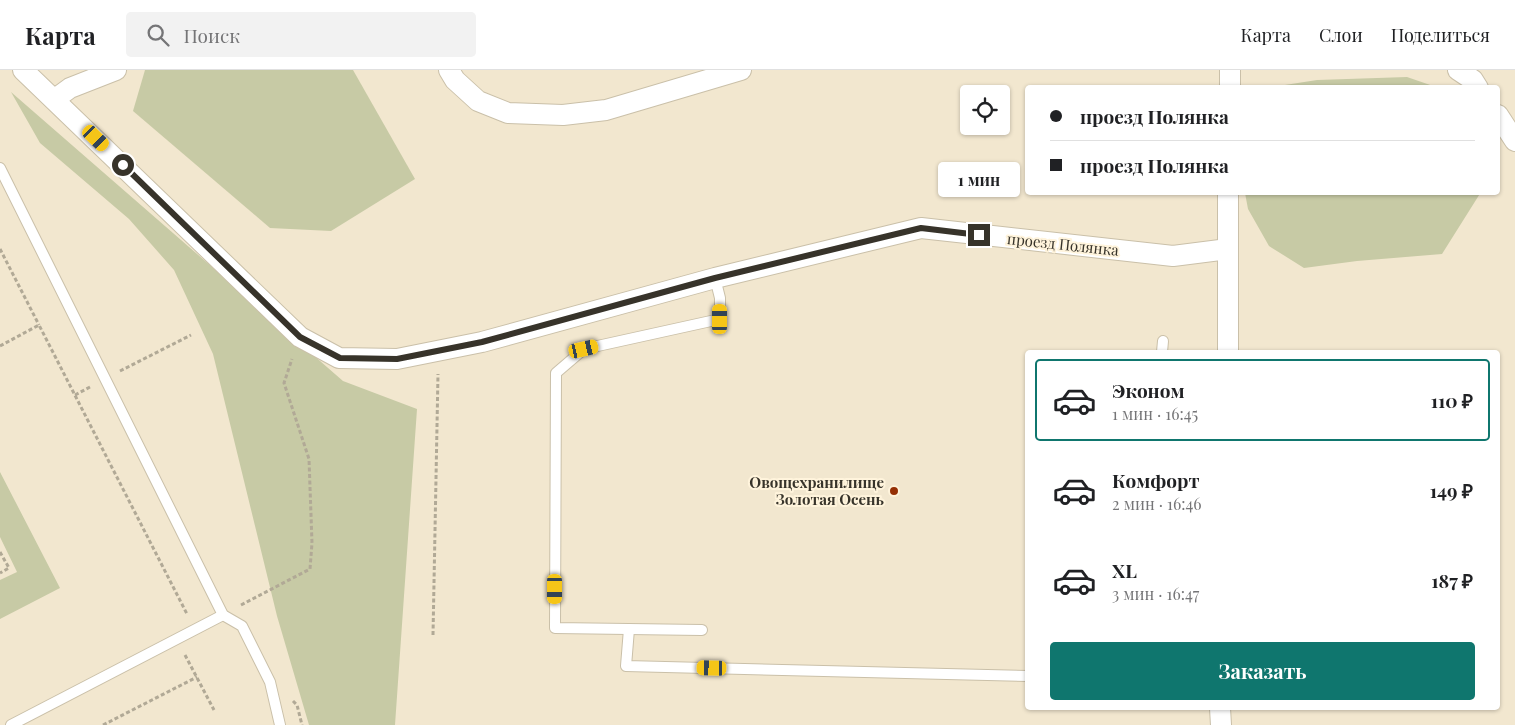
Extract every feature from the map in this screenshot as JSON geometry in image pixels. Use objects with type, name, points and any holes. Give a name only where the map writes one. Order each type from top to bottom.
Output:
[{"type":"street","name":"проезд Полянка","points":[[23,70],[300,337],[340,358],[397,359],[482,342],[715,278],[921,228],[1173,256],[1228,249]]},
{"type":"street","points":[[55,99],[70,88],[116,70]]},
{"type":"street","points":[[449,70],[455,80],[478,100],[508,113],[563,115],[606,110],[742,70]]},
{"type":"street","points":[[1230,70],[1230,85]]},
{"type":"street","points":[[1458,70],[1473,80],[1476,85]]},
{"type":"street","points":[[1500,119],[1515,141]]},
{"type":"street","points":[[1228,195],[1228,350]]},
{"type":"street","points":[[1220,710],[1221,725]]},
{"type":"lane","points":[[0,168],[223,615],[242,626],[270,682],[280,725]]},
{"type":"lane","points":[[702,630],[555,628],[556,373],[584,349],[720,319],[720,298],[715,278]]},
{"type":"lane","points":[[1162,341],[1162,350]]},
{"type":"lane","points":[[11,725],[223,615]]},
{"type":"lane","points":[[628,629],[626,666],[1025,676]]},
{"type":"path","points":[[0,249],[188,616]]},
{"type":"path","points":[[0,346],[39,325]]},
{"type":"path","points":[[75,395],[191,335]]},
{"type":"path","points":[[223,615],[310,569],[312,544],[308,459],[284,382],[300,337]]},
{"type":"path","points":[[433,634],[439,351]]},
{"type":"path","points":[[0,552],[9,568],[0,573]]},
{"type":"path","points":[[178,640],[214,710]]},
{"type":"path","points":[[103,725],[197,677]]},
{"type":"green space","points":[[145,70],[353,70],[415,179],[331,231],[270,228],[133,111]]},
{"type":"green space","points":[[1407,77],[1430,85],[1285,85],[1317,80]]},
{"type":"green space","points":[[11,92],[343,381],[417,409],[395,725],[309,725],[277,616],[213,354],[174,270],[129,219],[40,143]]},
{"type":"green space","points":[[1245,195],[1479,195],[1442,254],[1357,261],[1304,268],[1269,246],[1248,209]]},
{"type":"green space","points":[[0,472],[60,588],[0,619],[0,580],[17,572],[0,537]]},
{"type":"place","name":"Овощехранилище Золотая Осень","points":[[894,491]]},
{"type":"route","points":[[123,165],[300,337],[340,358],[397,359],[482,342],[715,278],[921,228],[979,235]]}]
